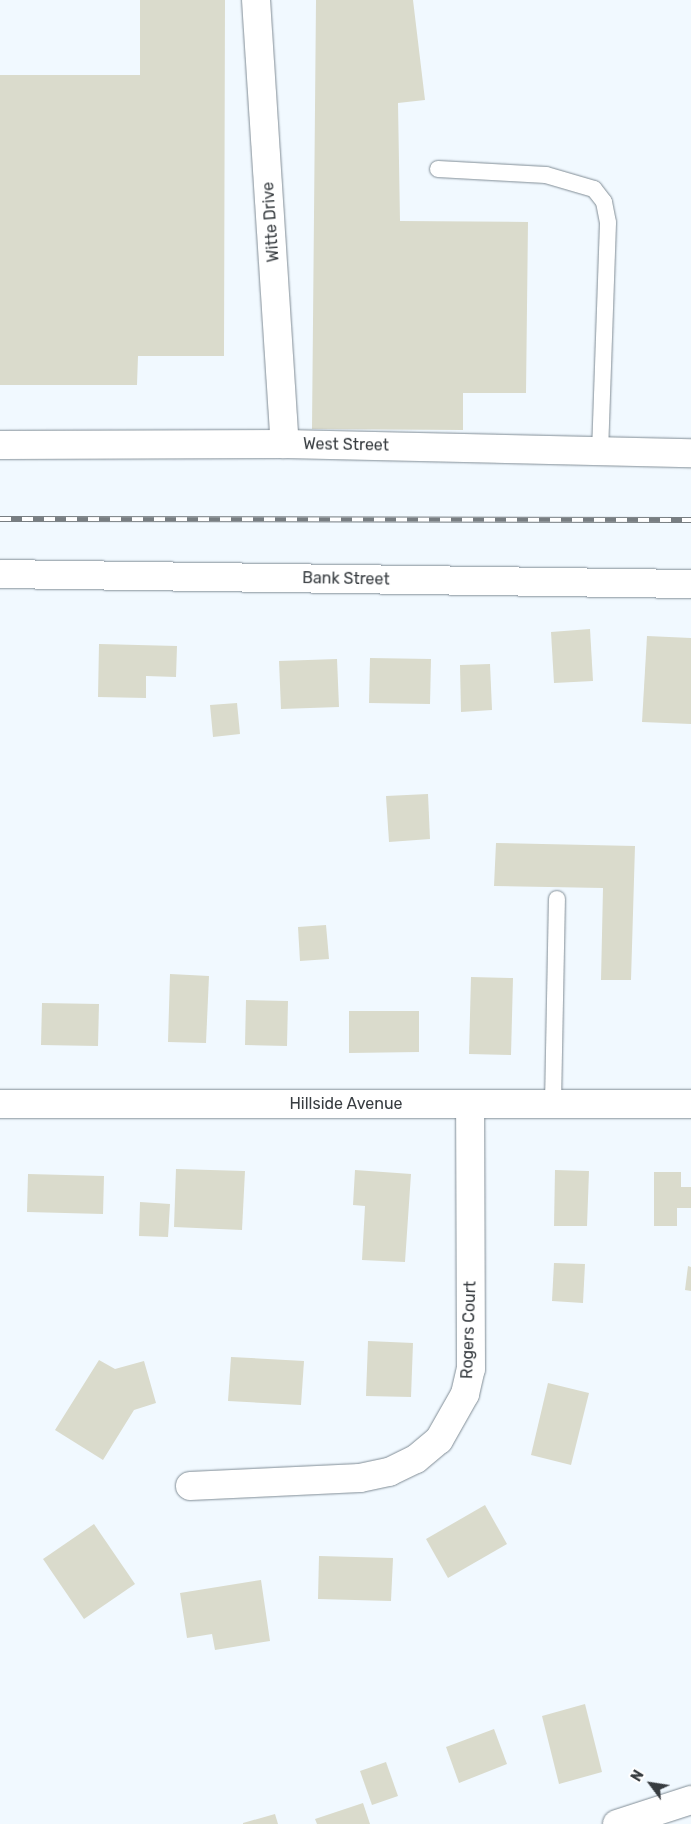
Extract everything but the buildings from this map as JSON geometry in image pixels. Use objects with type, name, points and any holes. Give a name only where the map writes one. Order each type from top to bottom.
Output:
[{"type":"street","name":"Witte Drive","points":[[256,0],[285,444]]},
{"type":"street","name":"West Street","points":[[0,444],[285,444],[691,453]]},
{"type":"street","name":"Bank Street","points":[[0,574],[691,584]]},
{"type":"street","name":"Hillside Avenue","points":[[0,1104],[691,1104]]},
{"type":"street","name":"Rogers Court","points":[[190,1486],[360,1478],[389,1472],[416,1459],[449,1426],[465,1394],[471,1369],[470,1104]]},
{"type":"street","points":[[617,1824],[691,1800]]},
{"type":"lane","points":[[438,170],[546,175],[594,189],[604,202],[608,224],[600,451]]},
{"type":"lane","points":[[553,1104],[557,899]]},
{"type":"railway","points":[[0,519],[691,520]]}]
